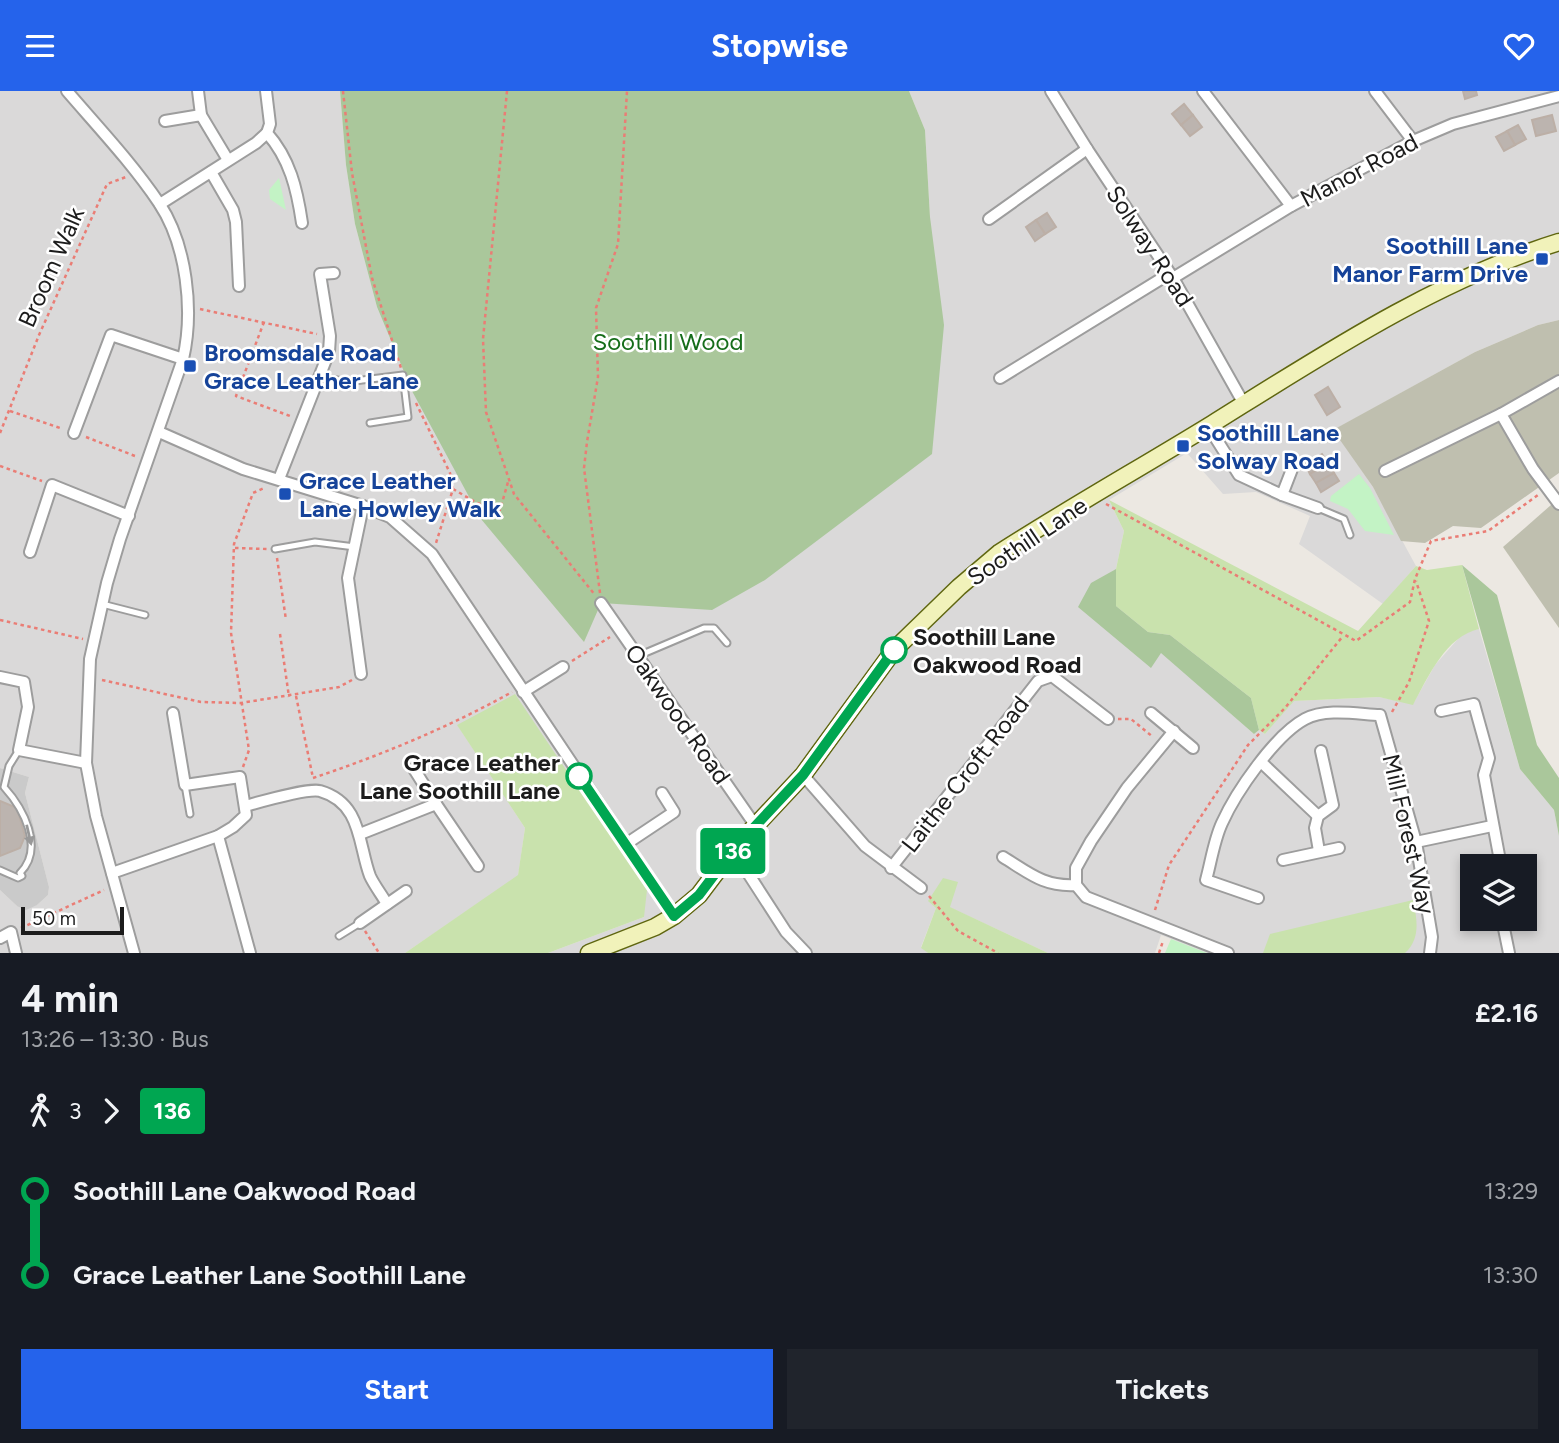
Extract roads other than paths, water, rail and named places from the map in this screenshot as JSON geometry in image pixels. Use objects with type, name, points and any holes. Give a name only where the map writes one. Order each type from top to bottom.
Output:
[{"type":"main road","name":"Soothill Lane","points":[[589,953],[654,927],[674,916],[699,895],[733,850],[803,775],[894,650],[940,604],[999,553],[1332,351],[1479,271],[1559,242]]},
{"type":"street","points":[[67,91],[160,204],[178,245],[189,307],[188,340],[183,359],[102,604],[93,642],[89,678],[86,763],[96,816],[134,953]]},
{"type":"street","points":[[198,91],[201,115],[228,160]]},
{"type":"street","points":[[160,204],[267,133],[270,124],[266,91]]},
{"type":"street","name":"Solway Road","points":[[1051,91],[1171,276],[1244,404]]},
{"type":"street","points":[[1203,91],[1291,206]]},
{"type":"street","points":[[1375,91],[1413,141]]},
{"type":"street","name":"Manor Road","points":[[1000,378],[1291,206],[1413,141],[1453,124],[1559,96]]},
{"type":"street","points":[[165,121],[201,115]]},
{"type":"street","points":[[267,133],[277,144],[293,176],[302,223]]},
{"type":"street","points":[[989,219],[1087,149]]},
{"type":"street","points":[[211,172],[233,210],[236,222],[239,286]]},
{"type":"street","points":[[279,479],[329,352],[330,336],[320,274],[334,273]]},
{"type":"street","points":[[74,433],[111,335],[183,359]]},
{"type":"street","points":[[1385,471],[1501,414],[1559,381]]},
{"type":"street","points":[[1501,414],[1559,504]]},
{"type":"street","points":[[1208,426],[1239,475],[1318,508]]},
{"type":"street","points":[[159,432],[243,469],[390,517],[432,554],[674,916]]},
{"type":"street","points":[[1282,495],[1294,464]]},
{"type":"street","points":[[30,552],[52,485],[129,516]]},
{"type":"street","points":[[361,674],[348,578],[363,506]]},
{"type":"street","name":"Oakwood Road","points":[[601,603],[755,825]]},
{"type":"street","points":[[521,690],[563,667]]},
{"type":"street","name":"Laithe Croft Road","points":[[891,868],[1038,681],[1052,676],[1108,719]]},
{"type":"street","points":[[0,677],[24,682],[28,707],[19,750],[86,763]]},
{"type":"street","points":[[1441,711],[1474,704],[1489,758],[1484,775],[1498,854]]},
{"type":"street","points":[[113,873],[218,836],[246,815],[240,777],[185,785],[173,713]]},
{"type":"street","points":[[1151,713],[1193,748]]},
{"type":"street","name":"Mill Forest Way","points":[[1261,762],[1289,731],[1307,718],[1332,713],[1380,715],[1416,842],[1432,937],[1430,953]]},
{"type":"street","points":[[1174,731],[1127,787],[1091,841],[1076,868],[1076,885],[1086,897],[1228,953]]},
{"type":"street","points":[[1319,851],[1315,828],[1318,816],[1333,805],[1321,751]]},
{"type":"street","points":[[1258,898],[1206,880],[1221,824],[1243,785],[1261,762],[1318,816]]},
{"type":"street","points":[[414,769],[478,866]]},
{"type":"street","points":[[803,775],[865,846],[921,888]]},
{"type":"street","points":[[245,806],[318,790],[342,803],[360,834],[370,876],[387,904]]},
{"type":"street","points":[[625,844],[674,812],[662,793]]},
{"type":"street","points":[[360,834],[436,804]]},
{"type":"street","points":[[1416,842],[1492,826]]},
{"type":"street","points":[[218,836],[250,953]]},
{"type":"street","points":[[1283,860],[1339,848]]},
{"type":"street","points":[[733,850],[786,932],[806,953]]},
{"type":"street","points":[[1003,857],[1038,880],[1057,886],[1076,885]]},
{"type":"street","points":[[360,923],[406,891]]},
{"type":"street","points":[[1504,931],[1509,953]]},
{"type":"street","points":[[0,938],[11,932],[16,953]]},
{"type":"lane","points":[[319,376],[346,382],[403,375],[408,417],[370,423]]},
{"type":"lane","points":[[1318,508],[1344,519],[1350,535]]},
{"type":"lane","points":[[275,549],[315,542],[355,547]]},
{"type":"lane","points":[[102,604],[145,615]]},
{"type":"lane","points":[[638,656],[704,628],[714,628],[727,643]]},
{"type":"lane","points":[[0,870],[18,878],[22,876],[20,873],[32,847],[20,806],[4,787],[9,766],[19,750]]},
{"type":"lane","points":[[0,777],[7,774]]},
{"type":"lane","points":[[185,785],[190,814]]},
{"type":"lane","points":[[339,936],[360,923]]},
{"type":"place","name":"Soothill Lane Manor Farm Drive","points":[[1542,259]]},
{"type":"place","name":"Broomsdale Road Grace Leather Lane","points":[[190,366]]},
{"type":"place","name":"Soothill Lane Solway Road","points":[[1183,446]]},
{"type":"place","name":"Grace Leather Lane Howley Walk","points":[[285,494]]},
{"type":"place","name":"Soothill Lane Oakwood Road","points":[[894,650]]},
{"type":"place","name":"Grace Leather Lane Soothill Lane","points":[[579,776]]},
{"type":"park label","name":"Soothill Wood","points":[[668,341]]}]
